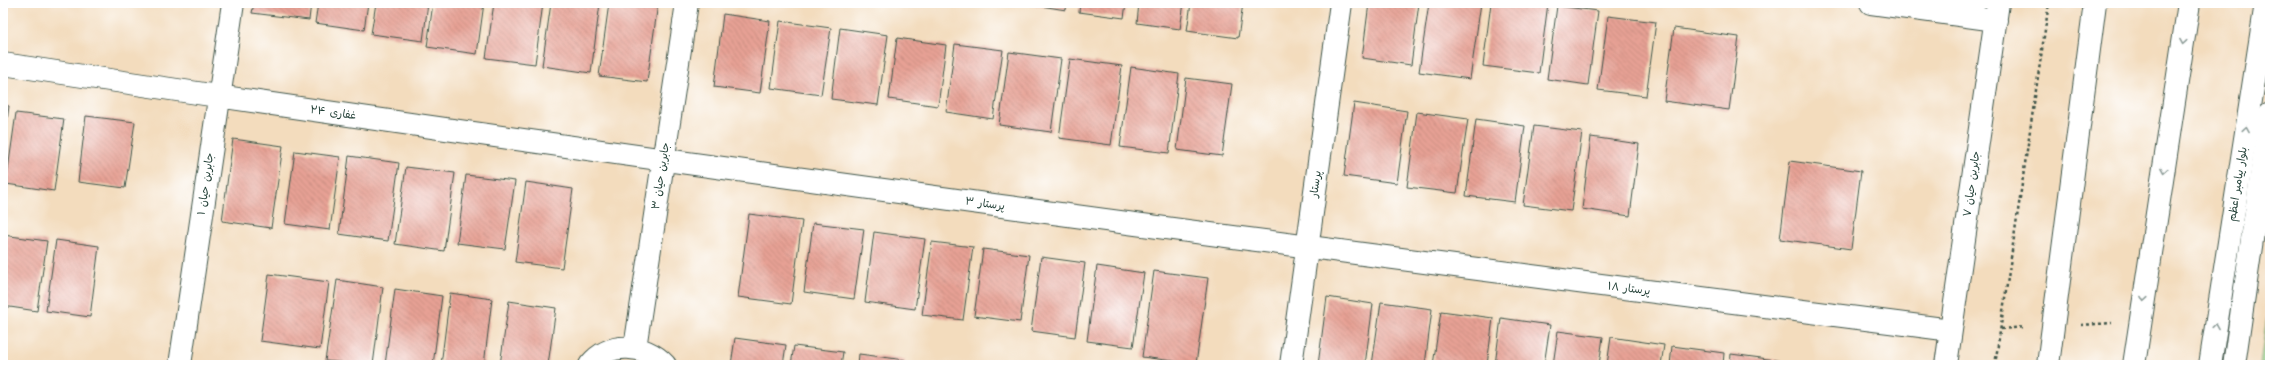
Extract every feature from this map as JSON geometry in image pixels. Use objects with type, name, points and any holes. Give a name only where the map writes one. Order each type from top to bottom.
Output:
[{"type":"street","name":"جابربن حیان ۱","points":[[180,365],[232,3]]},
{"type":"street","name":"جابربن حیان ۳","points":[[635,348],[686,3]]},
{"type":"street","name":"پرستار","points":[[1291,365],[1341,3]]},
{"type":"street","points":[[1871,3],[1997,12]]},
{"type":"street","points":[[2048,365],[2095,3]]},
{"type":"street","points":[[2134,365],[2189,3]]},
{"type":"street","name":"بلوار پیامبر اعظم","points":[[2210,365],[2266,3]]},
{"type":"street","name":"جابربن حیان ۷","points":[[1946,365],[1997,12]]},
{"type":"street","name":"غفاری ۲۴","points":[[3,64],[663,161]]},
{"type":"street","points":[[2234,365],[2270,114]]},
{"type":"street","name":"پرستار ۳","points":[[663,161],[1307,248]]},
{"type":"street","name":"پرستار ۱۸","points":[[1307,248],[1951,330]]},
{"type":"street","points":[[590,365],[608,351],[625,347],[642,349],[658,357],[665,365]]},
{"type":"path","points":[[1996,365],[2049,3]]},
{"type":"green space","points":[[2270,296],[2270,365],[2260,365]]},
{"type":"building","points":[[114,3],[140,3],[139,7]]},
{"type":"building","points":[[254,3],[311,3],[309,20],[252,13]]},
{"type":"building","points":[[318,3],[368,3],[364,30],[315,23]]},
{"type":"building","points":[[376,3],[428,3],[423,41],[371,34]]},
{"type":"building","points":[[433,3],[484,3],[477,54],[427,47]]},
{"type":"building","points":[[494,3],[543,3],[535,64],[486,58]]},
{"type":"building","points":[[551,3],[600,3],[591,73],[542,66]]},
{"type":"building","points":[[609,3],[658,3],[647,82],[599,76]]},
{"type":"building","points":[[1022,3],[1067,3],[1066,10]]},
{"type":"building","points":[[1080,3],[1126,3],[1124,18],[1079,12]]},
{"type":"building","points":[[1139,3],[1184,3],[1180,29],[1137,23]]},
{"type":"building","points":[[1191,3],[1243,3],[1238,38],[1187,31]]},
{"type":"building","points":[[1369,3],[1419,3],[1411,65],[1362,58]]},
{"type":"building","points":[[1429,3],[1481,3],[1470,79],[1419,72]]},
{"type":"building","points":[[1491,3],[1548,3],[1539,73],[1483,66]]},
{"type":"building","points":[[1557,6],[1598,11],[1588,85],[1547,79]]},
{"type":"building","points":[[723,14],[770,21],[760,93],[714,87]]},
{"type":"building","points":[[1608,16],[1656,22],[1646,96],[1598,90]]},
{"type":"building","points":[[780,21],[831,28],[821,95],[771,88]]},
{"type":"building","points":[[840,28],[888,35],[878,105],[831,99]]},
{"type":"building","points":[[1674,28],[1739,37],[1729,110],[1664,101]]},
{"type":"building","points":[[897,38],[946,45],[938,106],[889,99]]},
{"type":"building","points":[[955,44],[1003,50],[993,119],[946,112]]},
{"type":"building","points":[[1009,52],[1061,59],[1051,132],[999,125]]},
{"type":"building","points":[[1070,59],[1122,66],[1111,145],[1059,138]]},
{"type":"building","points":[[1131,67],[1179,74],[1169,153],[1120,147]]},
{"type":"building","points":[[1186,78],[1232,84],[1222,156],[1177,150]]},
{"type":"building","points":[[1354,103],[1407,111],[1397,183],[1344,176]]},
{"type":"building","points":[[3,105],[9,106],[4,142],[3,142]]},
{"type":"building","points":[[1417,112],[1468,119],[1457,193],[1407,187]]},
{"type":"building","points":[[16,113],[64,119],[54,191],[6,184]]},
{"type":"building","points":[[86,116],[135,122],[125,188],[78,182]]},
{"type":"building","points":[[1476,119],[1525,126],[1515,202],[1466,196]]},
{"type":"building","points":[[1534,126],[1582,132],[1571,211],[1523,205]]},
{"type":"building","points":[[1591,137],[1639,144],[1630,216],[1582,209]]},
{"type":"building","points":[[233,139],[283,146],[271,228],[222,221]]},
{"type":"building","points":[[295,151],[340,157],[330,230],[285,224]]},
{"type":"building","points":[[349,156],[399,163],[388,241],[339,234]]},
{"type":"building","points":[[1790,161],[1861,171],[1851,249],[1780,239]]},
{"type":"building","points":[[406,167],[455,173],[444,251],[395,244]]},
{"type":"building","points":[[466,175],[515,181],[505,249],[457,243]]},
{"type":"building","points":[[526,182],[573,189],[562,268],[515,262]]},
{"type":"building","points":[[749,214],[802,221],[791,304],[738,297]]},
{"type":"building","points":[[813,223],[864,229],[854,299],[804,292]]},
{"type":"building","points":[[874,232],[925,239],[915,309],[865,302]]},
{"type":"building","points":[[3,235],[47,241],[37,311],[3,306]]},
{"type":"building","points":[[56,240],[99,246],[90,317],[46,311]]},
{"type":"building","points":[[932,242],[973,247],[963,320],[922,315]]},
{"type":"building","points":[[983,249],[1029,255],[1020,322],[974,316]]},
{"type":"building","points":[[1041,257],[1085,263],[1075,337],[1031,331]]},
{"type":"building","points":[[1097,266],[1144,273],[1133,347],[1087,341]]},
{"type":"building","points":[[1154,271],[1208,278],[1196,364],[1142,357]]},
{"type":"building","points":[[269,274],[329,282],[320,349],[260,341]]},
{"type":"building","points":[[337,280],[383,287],[373,365],[325,361]]},
{"type":"building","points":[[395,289],[442,296],[433,365],[385,365]]},
{"type":"building","points":[[450,293],[492,299],[484,365],[441,365]]},
{"type":"building","points":[[1327,297],[1373,304],[1365,365],[1318,365]]},
{"type":"building","points":[[509,301],[556,308],[548,365],[500,365]]},
{"type":"building","points":[[1381,302],[1432,309],[1425,365],[1372,365]]},
{"type":"building","points":[[1441,311],[1493,318],[1487,365],[1433,365]]},
{"type":"building","points":[[1501,318],[1550,325],[1544,365],[1495,365]]},
{"type":"building","points":[[1558,331],[1603,337],[1599,365],[1553,365]]},
{"type":"building","points":[[1611,337],[1664,345],[1661,365],[1607,365]]},
{"type":"building","points":[[735,338],[786,345],[783,365],[731,365]]},
{"type":"building","points":[[794,346],[843,352],[841,365],[791,365]]},
{"type":"building","points":[[1672,346],[1724,353],[1723,365],[1670,365]]},
{"type":"building","points":[[859,354],[905,360],[904,365],[858,365]]},
{"type":"building","points":[[1731,354],[1783,361],[1782,365],[1730,365]]},
{"type":"building","points":[[1789,362],[1805,364],[1805,365],[1788,365]]}]
